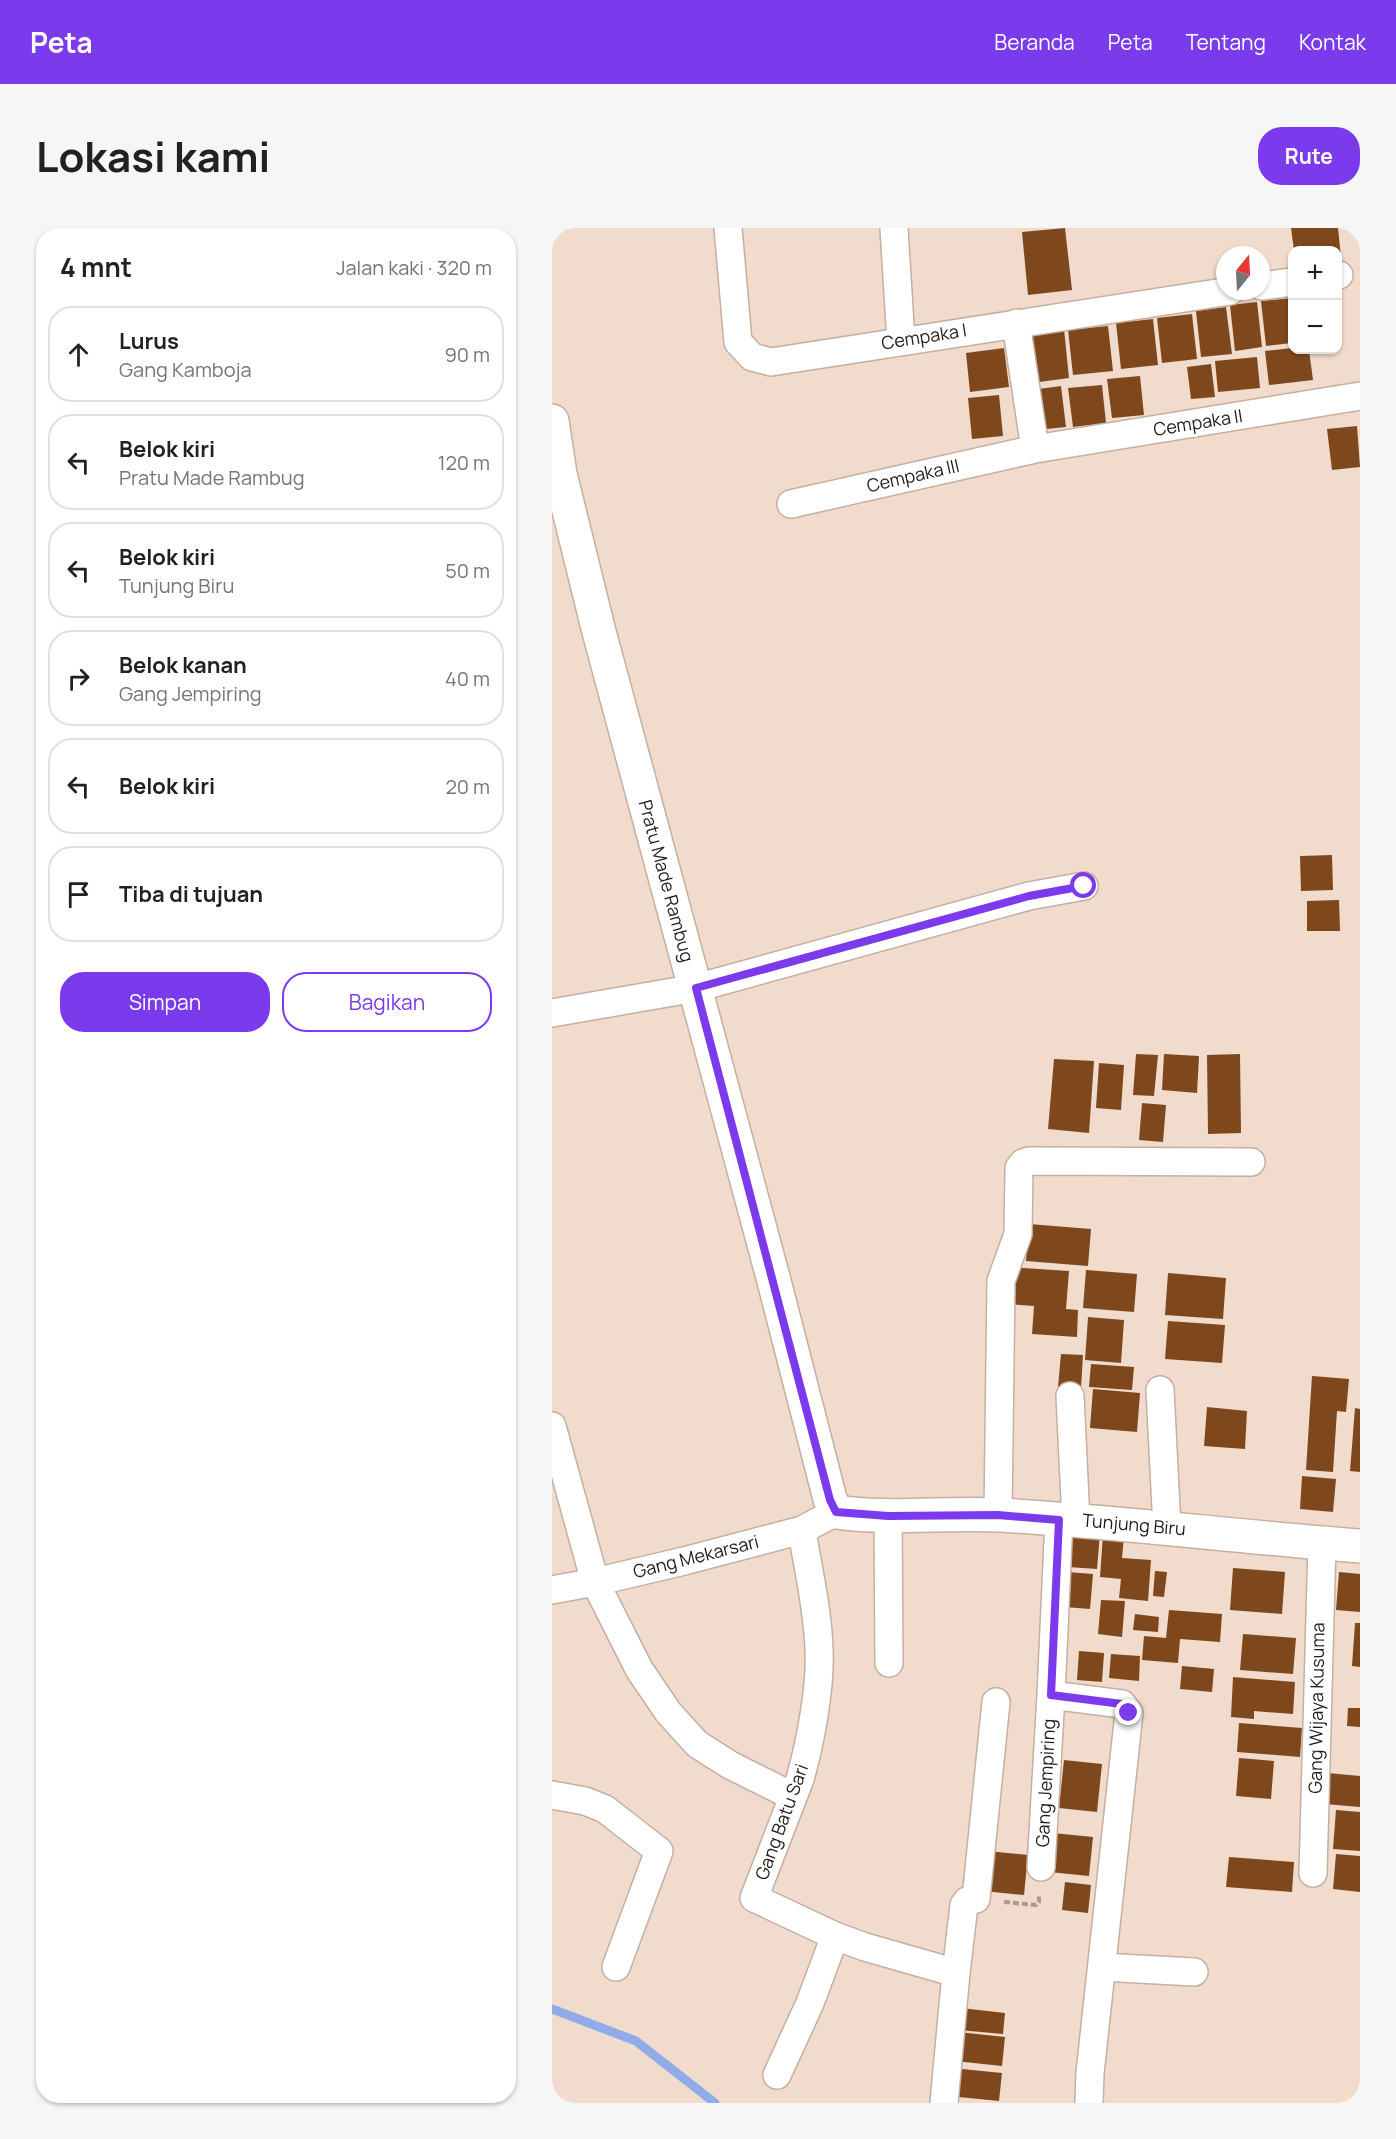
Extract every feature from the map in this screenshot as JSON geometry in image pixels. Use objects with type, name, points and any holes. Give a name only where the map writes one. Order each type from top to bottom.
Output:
[{"type":"street","name":"Cempaka I","points":[[728,228],[738,342],[752,357],[771,362],[1216,293]]},
{"type":"street","points":[[894,228],[901,341]]},
{"type":"street","points":[[1270,285],[1288,283]]},
{"type":"street","points":[[1016,323],[1035,449]]},
{"type":"street","name":"Cempaka II","points":[[1035,449],[1360,396]]},
{"type":"street","name":"Pratu Made Rambug","points":[[552,421],[560,474],[598,628],[696,988],[830,1500],[836,1512]]},
{"type":"street","name":"Cempaka III","points":[[791,504],[1035,449]]},
{"type":"street","points":[[552,1013],[696,988],[1029,896],[1084,886]]},
{"type":"street","points":[[998,1515],[1001,1281],[1018,1234],[1019,1168],[1023,1163],[1029,1161],[1251,1162]]},
{"type":"street","points":[[1160,1390],[1167,1528]]},
{"type":"street","name":"Gang Jempiring","points":[[1041,1867],[1051,1695],[1067,1520],[1070,1396]]},
{"type":"street","points":[[552,1425],[595,1582],[639,1669],[668,1712],[697,1744],[730,1765],[792,1796]]},
{"type":"street","name":"Tunjung Biru","points":[[836,1512],[888,1516],[998,1515],[1360,1546]]},
{"type":"street","name":"Gang Mekarsari","points":[[552,1590],[595,1582],[802,1530],[836,1512]]},
{"type":"street","points":[[888,1516],[889,1663]]},
{"type":"street","name":"Gang Batu Sari","points":[[802,1530],[818,1628],[819,1671],[800,1779],[754,1898],[835,1936]]},
{"type":"street","name":"Gang Wijaya Kusuma","points":[[1313,1873],[1322,1543]]},
{"type":"street","points":[[1051,1695],[1122,1704],[1129,1713],[1089,2103]]},
{"type":"street","points":[[944,2103],[964,1905],[976,1899],[996,1702]]},
{"type":"street","points":[[552,1794],[585,1801],[604,1809],[660,1851],[616,1966]]},
{"type":"street","points":[[777,2075],[810,2003],[835,1936],[956,1973]]},
{"type":"street","points":[[1102,1966],[1194,1972]]},
{"type":"path","points":[[976,1899],[1036,1905],[1039,1902],[1041,1867]]},
{"type":"building","points":[[1065,228],[1072,290],[1028,295],[1022,232]]},
{"type":"building","points":[[1291,228],[1338,228],[1340,246],[1293,246]]},
{"type":"building","points":[[1288,298],[1288,343],[1266,346],[1261,301]]},
{"type":"building","points":[[1257,302],[1262,347],[1235,351],[1230,305]]},
{"type":"building","points":[[1226,307],[1232,354],[1201,357],[1196,311]]},
{"type":"building","points":[[1192,314],[1197,359],[1162,363],[1157,318]]},
{"type":"building","points":[[1153,319],[1158,365],[1121,369],[1116,323]]},
{"type":"building","points":[[1108,326],[1113,371],[1073,375],[1068,330]]},
{"type":"building","points":[[1064,329],[1069,378],[1032,383],[1027,333]]},
{"type":"building","points":[[1004,348],[1009,387],[970,392],[966,353]]},
{"type":"building","points":[[1288,348],[1288,354],[1310,354],[1313,380],[1269,385],[1265,351]]},
{"type":"building","points":[[1257,357],[1260,388],[1218,392],[1215,361]]},
{"type":"building","points":[[1211,364],[1215,397],[1191,399],[1187,367]]},
{"type":"building","points":[[1140,376],[1144,415],[1112,418],[1107,379]]},
{"type":"building","points":[[1102,385],[1106,423],[1073,427],[1068,388]]},
{"type":"building","points":[[1061,386],[1066,427],[1036,430],[1031,390]]},
{"type":"building","points":[[999,395],[1003,436],[972,439],[968,398]]},
{"type":"building","points":[[1357,426],[1360,467],[1332,470],[1327,429]]},
{"type":"building","points":[[1332,855],[1333,890],[1301,891],[1300,856]]},
{"type":"building","points":[[1339,900],[1340,931],[1307,931],[1307,901]]},
{"type":"building","points":[[1136,1054],[1158,1055],[1154,1096],[1133,1095]]},
{"type":"building","points":[[1164,1054],[1199,1056],[1197,1093],[1162,1090]]},
{"type":"building","points":[[1240,1054],[1241,1133],[1208,1134],[1207,1055]]},
{"type":"building","points":[[1054,1059],[1094,1061],[1089,1133],[1048,1129]]},
{"type":"building","points":[[1099,1063],[1124,1065],[1121,1110],[1096,1108]]},
{"type":"building","points":[[1142,1103],[1166,1105],[1163,1142],[1139,1140]]},
{"type":"building","points":[[1029,1224],[1091,1229],[1088,1266],[1026,1261]]},
{"type":"building","points":[[1010,1267],[1069,1271],[1066,1309],[1078,1310],[1077,1337],[1032,1334],[1034,1306],[1007,1304]]},
{"type":"building","points":[[1086,1270],[1137,1274],[1134,1312],[1083,1308]]},
{"type":"building","points":[[1168,1273],[1226,1278],[1223,1319],[1165,1315]]},
{"type":"building","points":[[1088,1317],[1124,1320],[1121,1363],[1085,1360]]},
{"type":"building","points":[[1168,1321],[1225,1325],[1222,1363],[1165,1359]]},
{"type":"building","points":[[1061,1354],[1083,1355],[1081,1388],[1058,1387]]},
{"type":"building","points":[[1091,1364],[1134,1367],[1132,1390],[1089,1387]]},
{"type":"building","points":[[1312,1376],[1349,1379],[1346,1412],[1337,1411],[1333,1472],[1306,1470]]},
{"type":"building","points":[[1093,1389],[1140,1393],[1137,1432],[1090,1428]]},
{"type":"building","points":[[1207,1407],[1247,1411],[1245,1449],[1204,1446]]},
{"type":"building","points":[[1355,1408],[1360,1409],[1360,1472],[1350,1471]]},
{"type":"building","points":[[1302,1476],[1336,1479],[1333,1512],[1300,1509]]},
{"type":"building","points":[[1071,1531],[1100,1533],[1097,1569],[1068,1567]]},
{"type":"building","points":[[1103,1535],[1124,1536],[1122,1558],[1151,1560],[1148,1601],[1119,1598],[1121,1579],[1100,1577]]},
{"type":"building","points":[[1233,1568],[1285,1572],[1282,1614],[1230,1610]]},
{"type":"building","points":[[1155,1571],[1167,1572],[1164,1597],[1153,1596]]},
{"type":"building","points":[[1067,1572],[1093,1574],[1090,1609],[1064,1607]]},
{"type":"building","points":[[1339,1572],[1360,1574],[1360,1612],[1336,1610]]},
{"type":"building","points":[[1101,1600],[1125,1601],[1122,1637],[1098,1634]]},
{"type":"building","points":[[1169,1610],[1222,1614],[1220,1642],[1180,1639],[1178,1663],[1142,1660],[1144,1636],[1166,1638]]},
{"type":"building","points":[[1135,1614],[1159,1617],[1158,1632],[1133,1630]]},
{"type":"building","points":[[1355,1623],[1360,1623],[1360,1667],[1352,1666]]},
{"type":"building","points":[[1243,1634],[1296,1638],[1293,1674],[1240,1670]]},
{"type":"building","points":[[1079,1651],[1104,1653],[1102,1682],[1077,1680]]},
{"type":"building","points":[[1111,1654],[1140,1656],[1139,1681],[1109,1678]]},
{"type":"building","points":[[1182,1666],[1214,1669],[1212,1692],[1180,1689]]},
{"type":"building","points":[[1233,1677],[1295,1682],[1293,1714],[1254,1711],[1254,1719],[1231,1717]]},
{"type":"building","points":[[1348,1708],[1360,1708],[1360,1727],[1347,1726]]},
{"type":"building","points":[[1239,1723],[1302,1728],[1300,1757],[1237,1752]]},
{"type":"building","points":[[1239,1758],[1274,1761],[1271,1799],[1236,1796]]},
{"type":"building","points":[[1064,1760],[1102,1764],[1097,1812],[1059,1808]]},
{"type":"building","points":[[1328,1773],[1360,1776],[1360,1807],[1325,1804]]},
{"type":"building","points":[[1336,1810],[1360,1812],[1360,1851],[1333,1849]]},
{"type":"building","points":[[1053,1833],[1093,1837],[1089,1876],[1049,1872]]},
{"type":"building","points":[[987,1851],[1028,1855],[1024,1895],[983,1891]]},
{"type":"building","points":[[1336,1854],[1360,1856],[1360,1892],[1333,1889]]},
{"type":"building","points":[[1229,1857],[1294,1862],[1292,1892],[1226,1887]]},
{"type":"building","points":[[1065,1882],[1091,1885],[1088,1913],[1062,1910]]},
{"type":"building","points":[[961,2008],[1005,2013],[1003,2034],[959,2030]]},
{"type":"building","points":[[958,2032],[1005,2037],[1002,2066],[955,2061]]},
{"type":"building","points":[[952,2068],[1002,2073],[999,2101],[949,2096]]},
{"type":"waterway","points":[[552,2009],[636,2041],[715,2103]]},
{"type":"route","points":[[1084,886],[1029,896],[696,988],[830,1500],[836,1512],[888,1516],[998,1515],[1059,1520],[1051,1695],[1122,1704],[1129,1713]]}]
